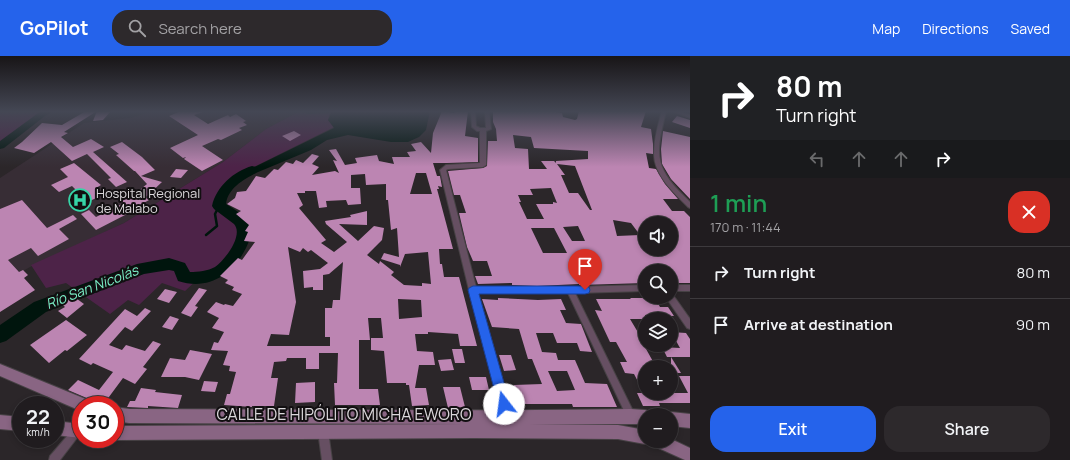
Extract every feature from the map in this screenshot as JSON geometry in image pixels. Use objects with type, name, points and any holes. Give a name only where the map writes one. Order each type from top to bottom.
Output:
[{"type":"main road","points":[[0,370],[72,400]]},
{"type":"main road","name":"CALLE DE HIPÓLITO MICHA EWORO","points":[[124,415],[144,416],[380,416],[508,418],[638,416]]},
{"type":"main road","points":[[678,420],[690,421]]},
{"type":"main road","points":[[0,422],[12,423]]},
{"type":"main road","name":"CALLE DE HIPÓLITO MICHA EWORO","points":[[124,432],[618,432],[638,436]]},
{"type":"main road","points":[[674,448],[690,455]]},
{"type":"street","points":[[483,130],[483,165],[446,167],[443,170],[473,290],[508,418]]},
{"type":"street","points":[[659,130],[656,159],[658,167],[664,177],[690,206]]},
{"type":"street","points":[[473,290],[638,288]]},
{"type":"street","points":[[678,288],[690,288]]},
{"type":"street","points":[[570,290],[631,416]]},
{"type":"street","points":[[675,304],[690,325]]},
{"type":"street","points":[[323,431],[327,460]]},
{"type":"street","points":[[54,460],[72,439]]},
{"type":"shaded area","points":[[0,130],[20,130],[0,145]]},
{"type":"shaded area","name":"Hospital Regional de Malabo","points":[[74,130],[265,130],[223,162],[124,223],[30,267],[0,284],[0,178]]},
{"type":"shaded area","points":[[265,130],[328,130],[234,177],[234,182],[219,202],[248,229],[242,246],[229,262],[216,273],[200,277],[185,291],[162,283],[139,305],[128,300],[110,314],[66,283],[46,288],[31,265],[124,223],[223,162]]},
{"type":"shaded area","points":[[330,130],[426,130],[419,137],[408,142],[391,142],[348,135],[327,140],[311,150],[234,182],[234,177]]},
{"type":"building","points":[[35,130],[67,130],[64,132],[68,133],[61,137],[73,147],[91,139],[104,147],[93,152],[127,182],[116,187],[108,179],[111,178],[87,154],[72,161],[51,142],[34,153],[14,148]]},
{"type":"building","points":[[190,130],[242,130],[221,140],[218,139],[202,146],[223,160],[202,171],[184,159],[186,157],[183,158],[170,148],[198,135]]},
{"type":"building","points":[[434,130],[466,130],[465,136],[478,138],[478,162],[433,163],[437,176],[440,176],[442,187],[438,186],[439,189],[437,189],[453,249],[439,249],[440,264],[442,264],[444,277],[459,277],[477,346],[460,346],[458,334],[428,332],[428,334],[415,334],[417,351],[433,352],[435,365],[419,365],[415,388],[426,388],[429,405],[412,406],[409,385],[406,385],[406,383],[387,383],[384,351],[371,350],[371,338],[383,338],[381,318],[368,318],[370,340],[359,340],[359,389],[378,389],[380,405],[335,405],[334,383],[337,383],[338,353],[319,353],[319,369],[306,369],[306,358],[287,358],[286,361],[274,362],[271,378],[278,378],[274,406],[252,407],[224,405],[227,394],[230,394],[236,372],[229,371],[230,366],[223,365],[228,351],[211,350],[214,342],[218,343],[224,332],[212,328],[219,318],[207,312],[216,302],[233,306],[242,294],[232,290],[234,287],[225,283],[228,280],[220,276],[238,258],[242,260],[255,242],[244,241],[248,232],[245,231],[249,225],[236,214],[241,211],[227,204],[235,198],[237,192],[246,191],[256,176],[265,178],[274,169],[278,170],[286,162],[293,164],[296,160],[303,163],[312,154],[319,156],[312,164],[319,167],[312,175],[335,171],[339,173],[333,160],[337,161],[329,150],[336,149],[345,165],[357,163],[355,158],[377,155],[379,161],[394,164],[392,157],[410,157],[407,152],[416,151],[411,144],[421,142],[431,153]],"holes":[[[416,173],[426,173],[432,194],[410,194]],[[365,174],[366,185],[386,184],[386,200],[388,200],[391,230],[397,228],[399,257],[384,253],[381,259],[400,265],[400,267],[405,254],[428,252],[431,284],[422,283],[422,286],[404,285],[391,275],[394,272],[380,261],[379,264],[367,255],[382,240],[384,228],[374,226],[358,241],[339,224],[367,225],[367,211],[350,215],[351,217],[325,221],[326,224],[347,242],[334,252],[321,243],[326,240],[299,208],[303,205],[297,193],[305,193],[305,191],[316,191],[319,208],[327,207],[326,201],[346,200],[348,205],[361,204],[360,188],[351,188],[351,175]],[[288,247],[300,252],[303,248],[308,252],[311,250],[328,263],[320,269],[303,271],[304,288],[313,287],[313,290],[323,290],[323,275],[329,274],[343,262],[340,300],[333,300],[332,308],[325,308],[325,337],[330,337],[330,346],[267,346],[271,334],[289,335],[296,302]],[[398,299],[421,300],[422,317],[399,319]]]},
{"type":"building","points":[[496,130],[651,130],[653,154],[646,153],[649,168],[656,169],[665,184],[678,199],[663,199],[672,211],[684,211],[690,217],[690,283],[678,283],[678,264],[638,264],[638,283],[537,286],[512,285],[512,283],[478,284],[475,276],[492,276],[487,261],[473,261],[467,247],[459,213],[466,213],[460,195],[454,195],[448,171],[483,168],[487,166],[488,141],[497,141]],"holes":[[[513,135],[531,137],[534,148],[588,151],[588,159],[556,161],[556,163],[554,161],[541,161],[547,169],[529,169],[528,149],[515,148]],[[557,164],[575,166],[592,210],[590,210],[578,193],[569,193],[561,175],[565,175]],[[551,188],[557,203],[536,204],[544,219],[527,219],[519,202],[521,202],[518,195],[533,195],[530,189]],[[578,226],[585,241],[572,241],[563,227]],[[531,228],[554,228],[567,253],[543,253]]]},
{"type":"building","points":[[294,131],[301,135],[290,141],[282,136]]},
{"type":"building","points":[[663,131],[690,137],[690,199],[671,179],[662,164],[661,149]]},
{"type":"building","points":[[122,142],[142,157],[155,170],[141,176],[162,182],[146,197],[149,200],[126,213],[127,214],[96,230],[81,214],[89,210],[96,217],[122,204],[120,202],[136,193],[147,184],[135,171],[116,155],[119,154],[110,147]]},
{"type":"building","points":[[74,163],[101,185],[96,188],[104,194],[88,202],[72,186],[59,192],[51,185],[68,177],[60,169]]},
{"type":"building","points":[[176,169],[188,170],[181,178],[170,177]]},
{"type":"building","points":[[22,200],[47,228],[73,215],[77,219],[59,229],[69,239],[38,256],[31,248],[8,260],[19,272],[23,270],[28,275],[24,278],[35,290],[0,312],[0,209]]},
{"type":"building","points":[[199,288],[207,290],[195,306],[198,307],[191,317],[181,313]]},
{"type":"building","points":[[165,289],[177,292],[169,303],[157,299]]},
{"type":"building","points":[[73,296],[84,304],[67,318],[58,311],[65,307],[62,304]]},
{"type":"building","points":[[498,298],[538,300],[561,299],[566,310],[560,310],[566,323],[581,324],[592,352],[580,351],[577,343],[557,343],[553,333],[536,333],[542,352],[556,353],[558,360],[575,360],[585,383],[607,384],[617,407],[573,407],[572,404],[515,404],[510,389],[515,389],[514,385],[542,384],[532,359],[528,359],[519,329],[492,327],[482,299],[498,300]],"holes":[[[548,371],[567,371],[575,390],[557,391]]]},
{"type":"building","points":[[630,298],[638,298],[638,304],[658,304],[660,307],[668,307],[671,312],[638,312],[638,319],[630,319],[638,332],[638,352],[648,352],[652,360],[638,360],[638,382],[634,374],[625,373],[620,362],[627,362],[616,342],[610,342],[595,310],[602,311],[596,299],[631,299]]},
{"type":"building","points":[[145,308],[151,311],[132,331],[125,327],[109,345],[122,350],[126,345],[145,351],[153,341],[161,344],[143,367],[147,369],[135,384],[123,378],[110,396],[82,396],[68,390],[78,380],[99,390],[113,372],[93,363],[91,365],[79,359],[125,309],[137,316]]},
{"type":"building","points":[[170,316],[179,319],[172,330],[162,327]]},
{"type":"building","points":[[66,320],[87,335],[49,363],[30,345]]},
{"type":"building","points":[[678,332],[686,333],[690,339],[690,357],[667,357],[664,352],[678,352],[678,348],[680,348],[678,344]]},
{"type":"building","points":[[452,349],[462,349],[465,363],[455,363]]},
{"type":"building","points":[[190,350],[212,354],[199,380],[185,377],[161,377],[170,358],[185,360]]},
{"type":"building","points":[[499,355],[511,355],[516,370],[504,371]]},
{"type":"building","points":[[451,359],[454,370],[441,371],[438,360]]},
{"type":"building","points":[[679,376],[690,376],[690,403],[659,403],[660,406],[643,406],[640,400],[678,400],[678,393],[688,393]]},
{"type":"building","points":[[469,377],[486,377],[489,390],[472,390]]},
{"type":"building","points":[[204,381],[218,382],[215,392],[201,391]]},
{"type":"building","points":[[315,382],[315,402],[295,403],[296,383]]},
{"type":"building","points":[[443,387],[460,387],[465,407],[448,408]]},
{"type":"building","points":[[141,388],[156,390],[155,392],[182,395],[178,408],[148,406],[148,408],[127,407],[130,401],[135,401]]},
{"type":"waterway","points":[[0,146],[21,130]]},
{"type":"waterway","name":"Río San Nicolás","points":[[0,335],[40,307],[142,268],[169,264],[180,267],[184,277],[188,278],[197,278],[217,273],[229,263],[237,251],[241,244],[244,231],[239,220],[219,206],[220,200],[233,180],[252,170]]},
{"type":"waterway","points":[[206,235],[217,226],[215,214],[219,206]]},
{"type":"place","name":"Hospital Regional de Malabo","points":[[80,200]]},
{"type":"route","points":[[504,404],[473,290],[585,290]]}]
